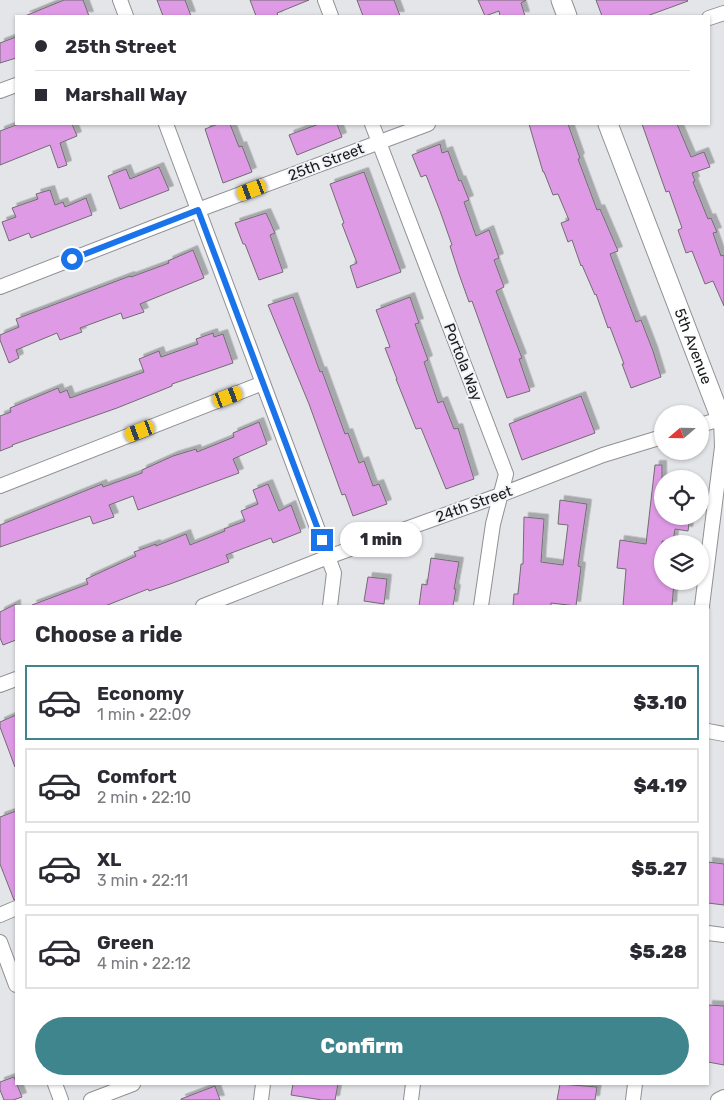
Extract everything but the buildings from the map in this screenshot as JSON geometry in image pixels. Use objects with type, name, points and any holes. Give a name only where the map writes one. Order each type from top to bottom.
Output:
[{"type":"street","points":[[120,0],[126,15]]},
{"type":"street","points":[[325,0],[331,15]]},
{"type":"street","points":[[561,0],[567,15]]},
{"type":"street","points":[[710,18],[724,12]]},
{"type":"street","points":[[0,91],[15,85]]},
{"type":"street","points":[[166,125],[334,573],[330,605]]},
{"type":"street","name":"Portola Way","points":[[372,125],[506,474],[493,524],[482,605]]},
{"type":"street","name":"25th Street","points":[[0,288],[198,210],[425,125]]},
{"type":"street","name":"5th Avenue","points":[[608,125],[723,419],[722,448],[702,605]]},
{"type":"street","points":[[0,486],[263,383]]},
{"type":"street","points":[[709,423],[723,419]]},
{"type":"street","name":"24th Street","points":[[206,605],[603,455],[654,439]]},
{"type":"street","points":[[0,685],[15,679]]},
{"type":"street","points":[[709,731],[724,734]]},
{"type":"street","points":[[0,915],[15,908]]},
{"type":"street","points":[[709,933],[724,935]]},
{"type":"street","points":[[0,942],[15,982]]},
{"type":"street","points":[[55,1085],[61,1100]]},
{"type":"street","points":[[91,1100],[130,1085]]},
{"type":"street","points":[[261,1100],[263,1085]]},
{"type":"street","points":[[410,1100],[413,1085]]},
{"type":"street","points":[[632,1100],[635,1085]]},
{"type":"street","points":[[718,1100],[724,1097]]},
{"type":"route","points":[[72,259],[198,210],[322,540]]}]
